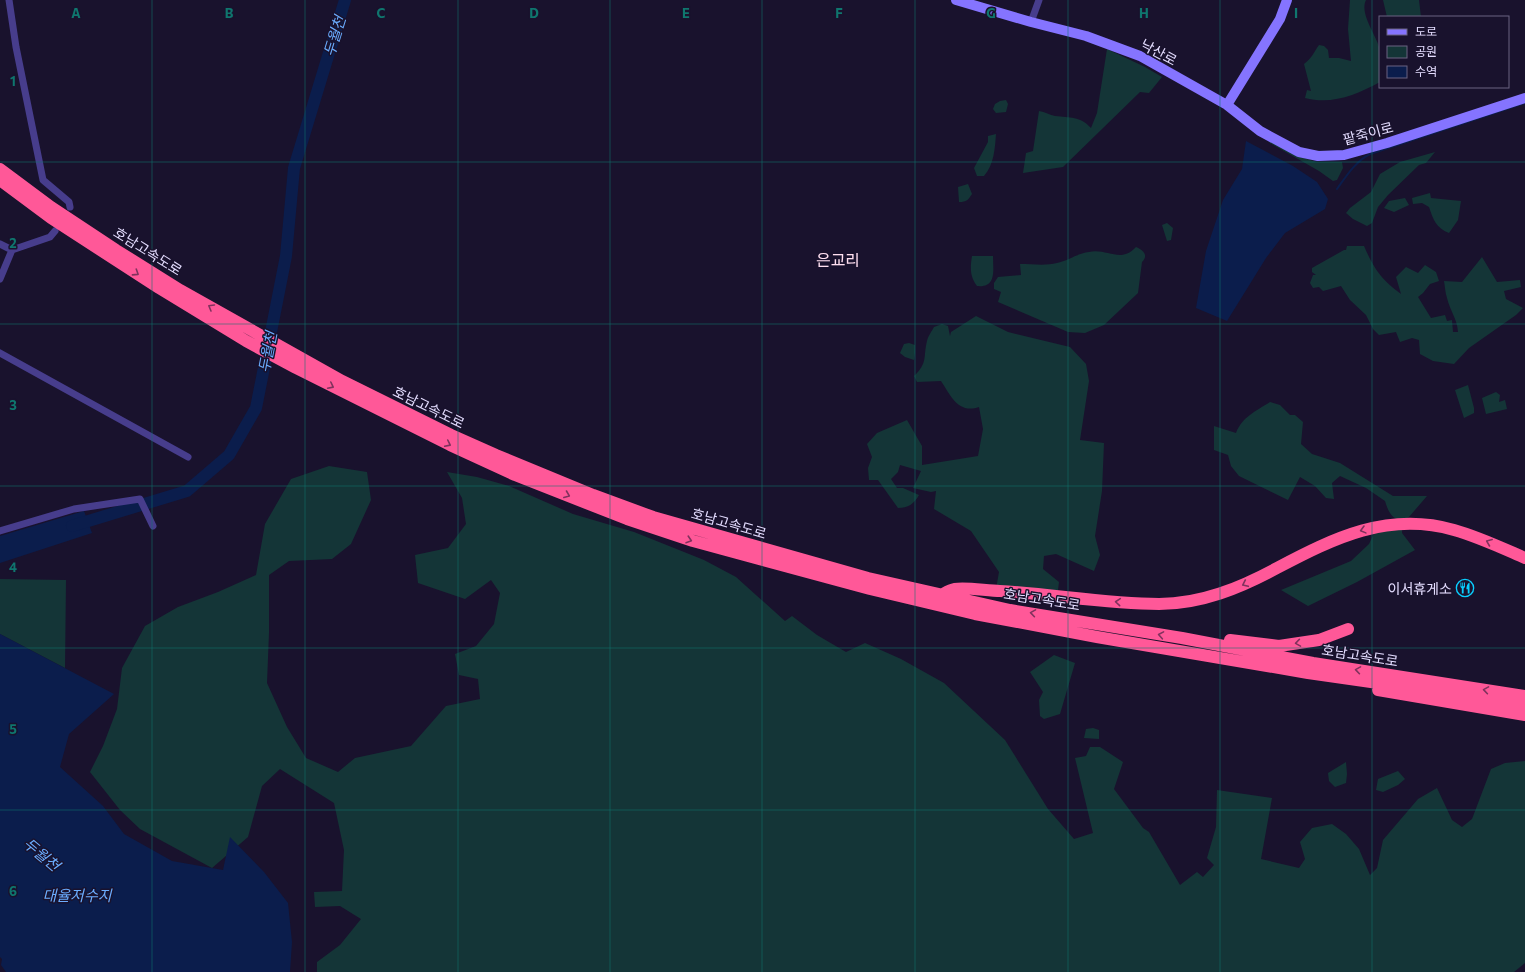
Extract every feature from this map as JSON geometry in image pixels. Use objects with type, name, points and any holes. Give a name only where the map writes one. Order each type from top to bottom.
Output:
[{"type":"highway","name":"호남고속도로","points":[[0,169],[51,207],[116,250],[180,290],[244,327],[296,362],[450,445],[515,474],[627,519],[693,542],[870,589],[975,614],[1097,637],[1308,673],[1455,694],[1525,707]]},
{"type":"highway","name":"호남고속도로","points":[[0,180],[51,218],[159,288],[246,341],[342,381],[451,435],[496,455],[599,498],[653,517],[785,556],[868,578],[1010,610],[1182,638],[1313,663],[1525,696]]},
{"type":"highway","points":[[941,595],[954,589],[1036,593],[1137,604],[1179,603],[1201,600],[1229,591],[1334,540],[1362,530],[1410,524],[1432,525],[1454,530],[1477,537],[1525,558]]},
{"type":"highway","points":[[1182,638],[1212,637],[1279,646],[1319,640],[1348,629]]},
{"type":"highway","points":[[1308,673],[1393,694],[1525,715]]},
{"type":"street","points":[[9,0],[16,47],[43,180],[69,202],[70,207]]},
{"type":"street","name":"낙산로","points":[[956,0],[1086,36],[1140,56],[1227,105]]},
{"type":"street","points":[[1031,22],[1039,0]]},
{"type":"street","points":[[1227,105],[1280,19],[1287,0]]},
{"type":"street","name":"팥죽이로","points":[[1227,105],[1260,131],[1299,152],[1318,156],[1344,155],[1387,143],[1525,98]]},
{"type":"street","points":[[0,244],[12,250],[50,237],[55,231]]},
{"type":"street","points":[[0,279],[12,250]]},
{"type":"street","points":[[0,353],[188,457]]},
{"type":"street","points":[[0,531],[74,509],[140,499],[150,517],[153,526]]},
{"type":"green space","points":[[1350,0],[1366,0],[1364,6],[1365,12],[1379,47],[1379,82],[1344,98],[1315,100],[1305,98],[1307,90],[1311,91],[1304,64],[1319,45],[1324,46],[1328,50],[1329,58],[1339,58],[1351,61],[1348,29]]},
{"type":"green space","points":[[1383,0],[1419,0],[1421,16],[1387,16]]},
{"type":"green space","points":[[1107,49],[1162,77],[1149,93],[1140,92],[1063,167],[1023,173],[1026,153],[1033,151],[1039,111],[1055,116],[1079,119],[1091,128],[1097,113]]},
{"type":"green space","points":[[1006,100],[1008,104],[1006,112],[996,113],[993,109],[995,104]]},
{"type":"green space","points":[[996,134],[990,167],[984,176],[977,176],[974,168],[988,142],[988,136]]},
{"type":"green space","points":[[1267,139],[1297,156],[1317,162],[1342,162],[1343,168],[1337,180],[1333,181],[1319,171],[1270,143]]},
{"type":"green space","points":[[1435,152],[1426,163],[1419,165],[1388,195],[1378,207],[1372,223],[1367,226],[1353,219],[1346,213],[1350,208],[1371,192],[1380,174],[1400,162]]},
{"type":"green space","points":[[968,184],[972,194],[964,202],[959,202],[958,187]]},
{"type":"green space","points":[[1430,193],[1431,198],[1461,201],[1458,220],[1449,233],[1438,226],[1429,207],[1422,203],[1413,204],[1412,198]]},
{"type":"green space","points":[[1405,198],[1409,205],[1394,212],[1384,208],[1389,201]]},
{"type":"green space","points":[[1167,223],[1173,228],[1171,240],[1167,241],[1162,225]]},
{"type":"green space","points":[[1347,246],[1364,246],[1379,273],[1401,294],[1396,277],[1406,267],[1418,273],[1425,265],[1436,272],[1439,281],[1430,284],[1418,297],[1431,318],[1445,315],[1447,321],[1452,320],[1453,332],[1458,332],[1455,319],[1448,303],[1444,281],[1462,282],[1482,257],[1497,282],[1520,280],[1521,287],[1504,291],[1506,299],[1523,308],[1516,315],[1469,348],[1454,364],[1433,361],[1420,354],[1419,340],[1412,338],[1400,342],[1396,332],[1379,335],[1373,329],[1366,315],[1350,300],[1341,286],[1323,291],[1319,287],[1313,288],[1310,283],[1313,275],[1316,275],[1312,272],[1312,268],[1346,250]]},
{"type":"green space","points":[[1136,247],[1143,251],[1145,255],[1142,262],[1138,293],[1104,325],[1085,333],[1068,332],[998,302],[1001,292],[994,289],[994,283],[998,277],[1021,275],[1020,264],[1053,264],[1077,255],[1096,251],[1119,255],[1130,252]]},
{"type":"green space","points":[[972,256],[993,256],[993,272],[991,281],[988,284],[977,286],[975,283],[971,272]]},
{"type":"green space","points":[[976,316],[1008,332],[1070,347],[1086,364],[1089,381],[1080,440],[1104,443],[1102,491],[1095,536],[1100,555],[1094,571],[1056,554],[1044,556],[1043,569],[1059,582],[1057,598],[996,589],[999,572],[971,531],[934,509],[936,491],[931,492],[913,488],[921,471],[900,465],[898,472],[891,479],[897,488],[903,488],[919,495],[910,505],[902,508],[898,508],[878,480],[869,480],[868,468],[872,457],[867,444],[877,433],[907,420],[922,446],[922,465],[978,456],[983,429],[979,407],[972,409],[960,406],[952,398],[941,381],[917,382],[914,376],[923,363],[929,335],[934,327],[942,324],[948,326],[950,336],[951,332]]},
{"type":"green space","points":[[909,343],[915,345],[914,360],[905,357],[900,353],[904,344]]},
{"type":"green space","points":[[1468,385],[1474,413],[1464,418],[1455,390]]},
{"type":"green space","points":[[1496,392],[1500,395],[1499,402],[1505,400],[1507,409],[1486,414],[1482,398]]},
{"type":"green space","points":[[1270,402],[1280,405],[1290,415],[1295,415],[1303,422],[1301,444],[1312,454],[1340,463],[1393,496],[1427,496],[1409,517],[1401,521],[1390,514],[1385,501],[1366,488],[1340,476],[1332,483],[1334,499],[1326,498],[1315,486],[1300,477],[1288,500],[1239,476],[1231,466],[1228,455],[1214,450],[1214,426],[1236,433],[1246,419]]},
{"type":"green space","points":[[329,466],[367,472],[371,500],[351,544],[332,559],[289,561],[269,575],[267,683],[287,727],[306,758],[338,772],[355,758],[411,746],[446,706],[480,699],[478,679],[459,675],[455,654],[476,646],[494,624],[500,593],[491,580],[465,599],[418,583],[415,555],[448,548],[466,524],[462,498],[447,472],[477,477],[509,486],[573,514],[634,532],[704,560],[736,577],[785,621],[792,616],[817,635],[846,652],[865,643],[901,659],[944,683],[1005,740],[1048,809],[1074,839],[1093,833],[1075,758],[1086,756],[1090,747],[1100,747],[1123,762],[1114,789],[1143,828],[1149,832],[1180,885],[1197,872],[1203,877],[1214,865],[1207,858],[1216,827],[1217,790],[1272,798],[1261,859],[1299,868],[1305,859],[1300,842],[1312,828],[1332,824],[1346,834],[1359,849],[1370,875],[1377,868],[1383,840],[1418,799],[1437,788],[1452,820],[1462,827],[1472,819],[1491,769],[1505,763],[1525,761],[1525,963],[1514,972],[317,972],[317,962],[340,945],[361,919],[340,906],[315,907],[314,892],[342,891],[344,850],[334,803],[280,769],[262,786],[248,837],[212,868],[140,829],[120,810],[90,772],[103,746],[117,709],[122,668],[145,626],[178,607],[218,592],[256,575],[265,524],[291,479]]},
{"type":"green space","points":[[1402,527],[1402,533],[1415,550],[1357,582],[1308,606],[1281,590],[1351,561],[1369,544],[1376,529]]},
{"type":"green space","points":[[0,579],[66,580],[65,668],[0,634]]},
{"type":"green space","points":[[1054,655],[1075,663],[1060,714],[1044,719],[1040,716],[1039,700],[1043,692],[1030,672]]},
{"type":"green space","points":[[1093,728],[1099,730],[1099,739],[1084,738],[1086,729]]},
{"type":"green space","points":[[1346,762],[1346,783],[1335,787],[1329,781],[1328,773]]},
{"type":"green space","points":[[1398,771],[1405,779],[1398,785],[1383,792],[1376,790],[1378,779]]},
{"type":"water","points":[[1246,141],[1293,166],[1317,182],[1328,199],[1325,209],[1285,233],[1266,258],[1227,321],[1196,308],[1206,251],[1223,200],[1242,169]]},
{"type":"water","points":[[84,511],[92,533],[0,563],[0,536]]},
{"type":"water","name":"대율저수지","points":[[0,634],[114,694],[69,734],[60,767],[103,806],[124,834],[172,861],[223,870],[230,837],[264,872],[288,903],[292,942],[290,972],[6,972],[1,965],[2,959],[0,957]]},
{"type":"waterway","name":"두월천","points":[[72,526],[187,491],[229,455],[256,408],[286,256],[294,168],[345,0]]},
{"type":"waterway","points":[[1337,189],[1356,165],[1370,154],[1525,103]]},
{"type":"place","name":"이서휴게소","points":[[1465,588]]},
{"type":"district","name":"은교리","points":[[838,259]]}]
